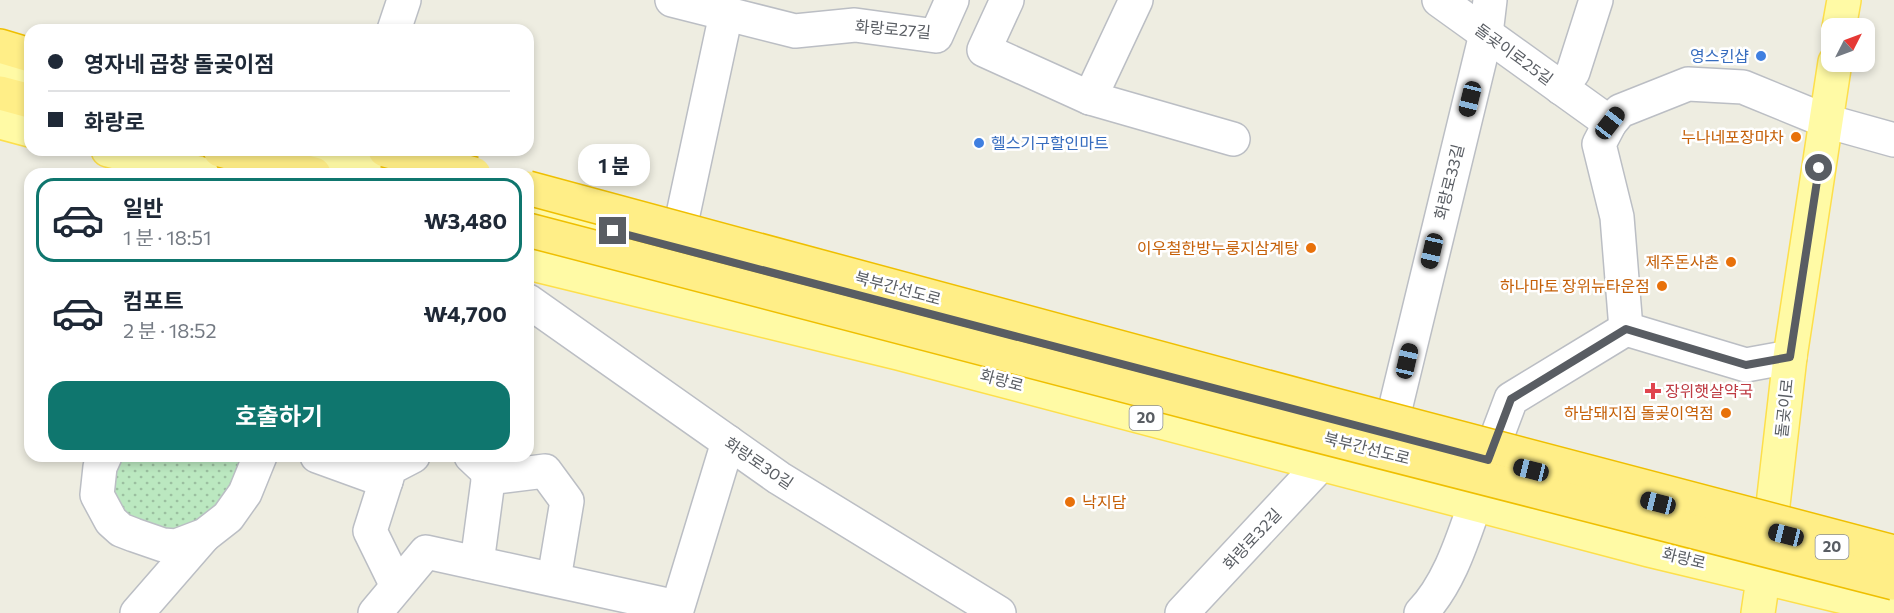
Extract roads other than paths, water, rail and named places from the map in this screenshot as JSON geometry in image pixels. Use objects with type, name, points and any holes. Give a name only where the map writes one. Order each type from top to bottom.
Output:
[{"type":"highway","points":[[0,46],[24,53]]},
{"type":"highway","points":[[0,93],[24,99]]},
{"type":"highway","points":[[264,156],[323,164]]},
{"type":"highway","points":[[407,156],[452,168]]},
{"type":"highway","name":"북부간선도로","points":[[534,191],[1894,552]]},
{"type":"highway","name":"북부간선도로","points":[[534,232],[1894,584]]},
{"type":"main road","points":[[1841,18],[1844,0]]},
{"type":"main road","points":[[0,71],[24,77]]},
{"type":"main road","name":"돌곶이로","points":[[1758,613],[1790,357],[1833,72]]},
{"type":"main road","points":[[0,122],[24,128]]},
{"type":"main road","points":[[132,156],[178,168]]},
{"type":"main road","points":[[323,164],[352,168]]},
{"type":"main road","name":"20","points":[[534,211],[1488,460],[1894,563]]},
{"type":"main road","name":"화랑로","points":[[534,264],[898,353],[1649,550],[1894,609]]},
{"type":"main road","points":[[1649,550],[1666,530],[1658,503]]},
{"type":"street","points":[[396,24],[404,0]]},
{"type":"street","name":"화랑로27길","points":[[672,0],[795,31],[855,25],[936,36],[952,0]]},
{"type":"street","points":[[1006,0],[984,50],[1090,98],[1233,140]]},
{"type":"street","points":[[1090,98],[1136,0]]},
{"type":"street","name":"돌곶이로25길","points":[[1438,0],[1610,123]]},
{"type":"street","name":"화랑로33길","points":[[1389,434],[1486,34],[1490,0]]},
{"type":"street","name":"돌곶이로25길","points":[[1561,88],[1574,72],[1596,0]]},
{"type":"street","points":[[676,247],[726,14]]},
{"type":"street","points":[[1626,329],[1617,217],[1599,144],[1610,123],[1620,111],[1688,84],[1743,87],[1826,121],[1894,140]]},
{"type":"street","name":"화랑로30길","points":[[534,305],[779,478],[990,610]]},
{"type":"street","points":[[1488,460],[1511,399],[1626,329],[1746,365],[1790,357]]},
{"type":"street","points":[[375,613],[426,552],[554,579],[676,610],[728,442]]},
{"type":"street","points":[[102,462],[98,495],[111,521],[121,530],[163,545],[176,546],[205,535]]},
{"type":"street","points":[[137,613],[205,535],[228,517],[245,493],[258,462]]},
{"type":"street","points":[[334,462],[386,481]]},
{"type":"street","points":[[397,586],[370,531],[390,468],[402,462]]},
{"type":"street","name":"화랑로32길","points":[[1182,613],[1322,464]]},
{"type":"street","points":[[477,563],[480,467],[545,471],[567,501],[554,579]]},
{"type":"street","points":[[1421,613],[1429,605],[1458,553],[1475,504]]},
{"type":"place","name":"영스킨샵","points":[[1761,56]]},
{"type":"place","name":"누나네포장마차","points":[[1796,137]]},
{"type":"place","name":"헬스기구할인마트","points":[[979,143]]},
{"type":"place","name":"이우철한방누룽지삼계탕","points":[[1311,248]]},
{"type":"place","name":"제주돈사촌","points":[[1731,262]]},
{"type":"place","name":"하나마토 장위뉴타운점","points":[[1662,286]]},
{"type":"place","name":"장위햇살약국","points":[[1653,391]]},
{"type":"place","name":"하남돼지집 돌곶이역점","points":[[1726,413]]},
{"type":"place","name":"낙지담","points":[[1070,502]]}]
